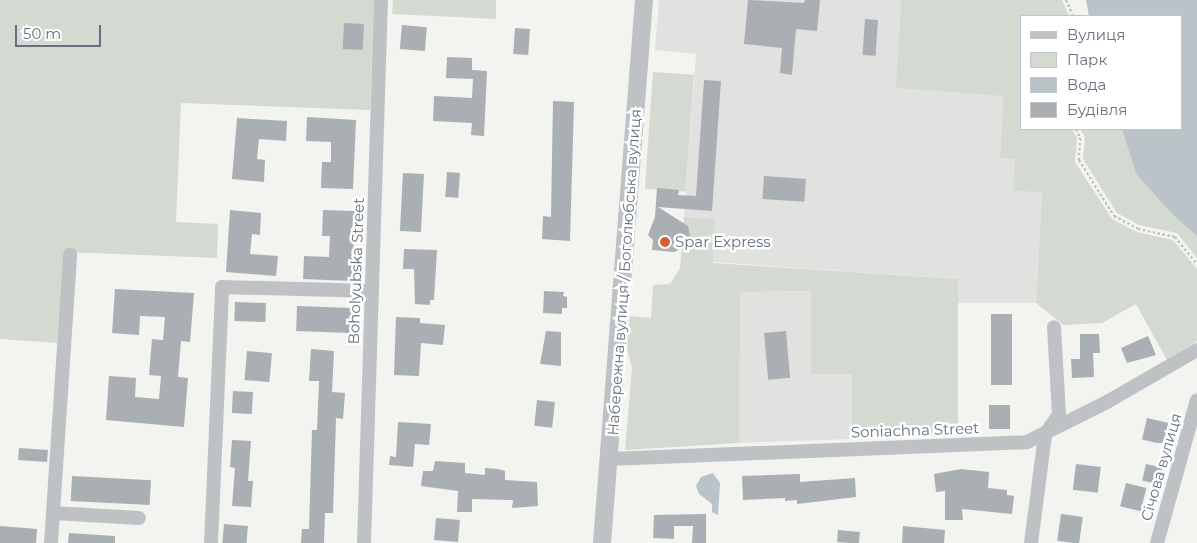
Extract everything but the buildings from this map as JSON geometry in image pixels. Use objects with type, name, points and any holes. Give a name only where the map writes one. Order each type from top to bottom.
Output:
[{"type":"street","name":"Boholyubska Street","points":[[364,543],[381,0]]},
{"type":"street","name":"Набережна вулиця / Боголюбська вулиця","points":[[602,543],[644,0]]},
{"type":"street","points":[[51,543],[70,255]]},
{"type":"street","points":[[211,543],[222,287],[372,291]]},
{"type":"street","points":[[1031,543],[1046,436],[1059,414],[1054,327]]},
{"type":"street","name":"Soniachna Street","points":[[610,458],[1027,442],[1046,436],[1197,350]]},
{"type":"street","name":"Січова вулиця","points":[[1157,543],[1197,400]]},
{"type":"street","points":[[53,514],[139,518]]},
{"type":"path","points":[[1066,0],[1073,15]]},
{"type":"path","points":[[1076,130],[1080,138],[1079,160],[1114,216],[1138,229],[1175,237],[1197,264]]},
{"type":"shaded area","points":[[659,0],[901,0],[897,88],[1003,95],[1000,158],[1015,159],[1042,192],[1036,303],[956,303],[957,279],[713,262],[715,219],[684,217],[696,54],[655,50]]},
{"type":"shaded area","points":[[811,291],[811,373],[852,374],[852,439],[739,443],[739,292]]},
{"type":"green space","points":[[0,0],[374,0],[370,110],[181,103],[176,222],[218,224],[217,258],[65,252],[57,343],[0,339]]},
{"type":"green space","points":[[393,0],[496,0],[496,19],[392,14]]},
{"type":"green space","points":[[901,0],[1062,0],[1069,15],[1020,15],[1020,130],[1073,130],[1077,138],[1075,162],[1112,219],[1137,232],[1173,240],[1197,269],[1197,341],[1167,360],[1136,304],[1102,323],[1063,325],[1036,303],[1042,192],[1013,191],[1015,159],[1000,158],[1003,96],[896,88]]},
{"type":"green space","points":[[653,72],[694,75],[686,192],[645,189]]},
{"type":"green space","points":[[1081,130],[1122,130],[1136,174],[1174,216],[1197,236],[1197,258],[1177,233],[1139,225],[1117,213],[1083,159],[1085,137]]},
{"type":"green space","points":[[684,217],[715,219],[713,263],[958,279],[958,434],[852,439],[852,374],[811,374],[811,291],[740,292],[739,443],[625,450],[632,368],[627,350],[630,316],[651,318],[653,285],[670,284],[680,268]]},
{"type":"water","points":[[1086,0],[1197,0],[1197,236],[1174,216],[1136,174],[1122,130],[1182,130],[1182,15],[1089,15]]},
{"type":"water","points":[[713,473],[720,483],[718,515],[712,512],[712,504],[699,494],[696,486],[701,477]]},
{"type":"place","name":"Spar Express","points":[[665,242]]}]
